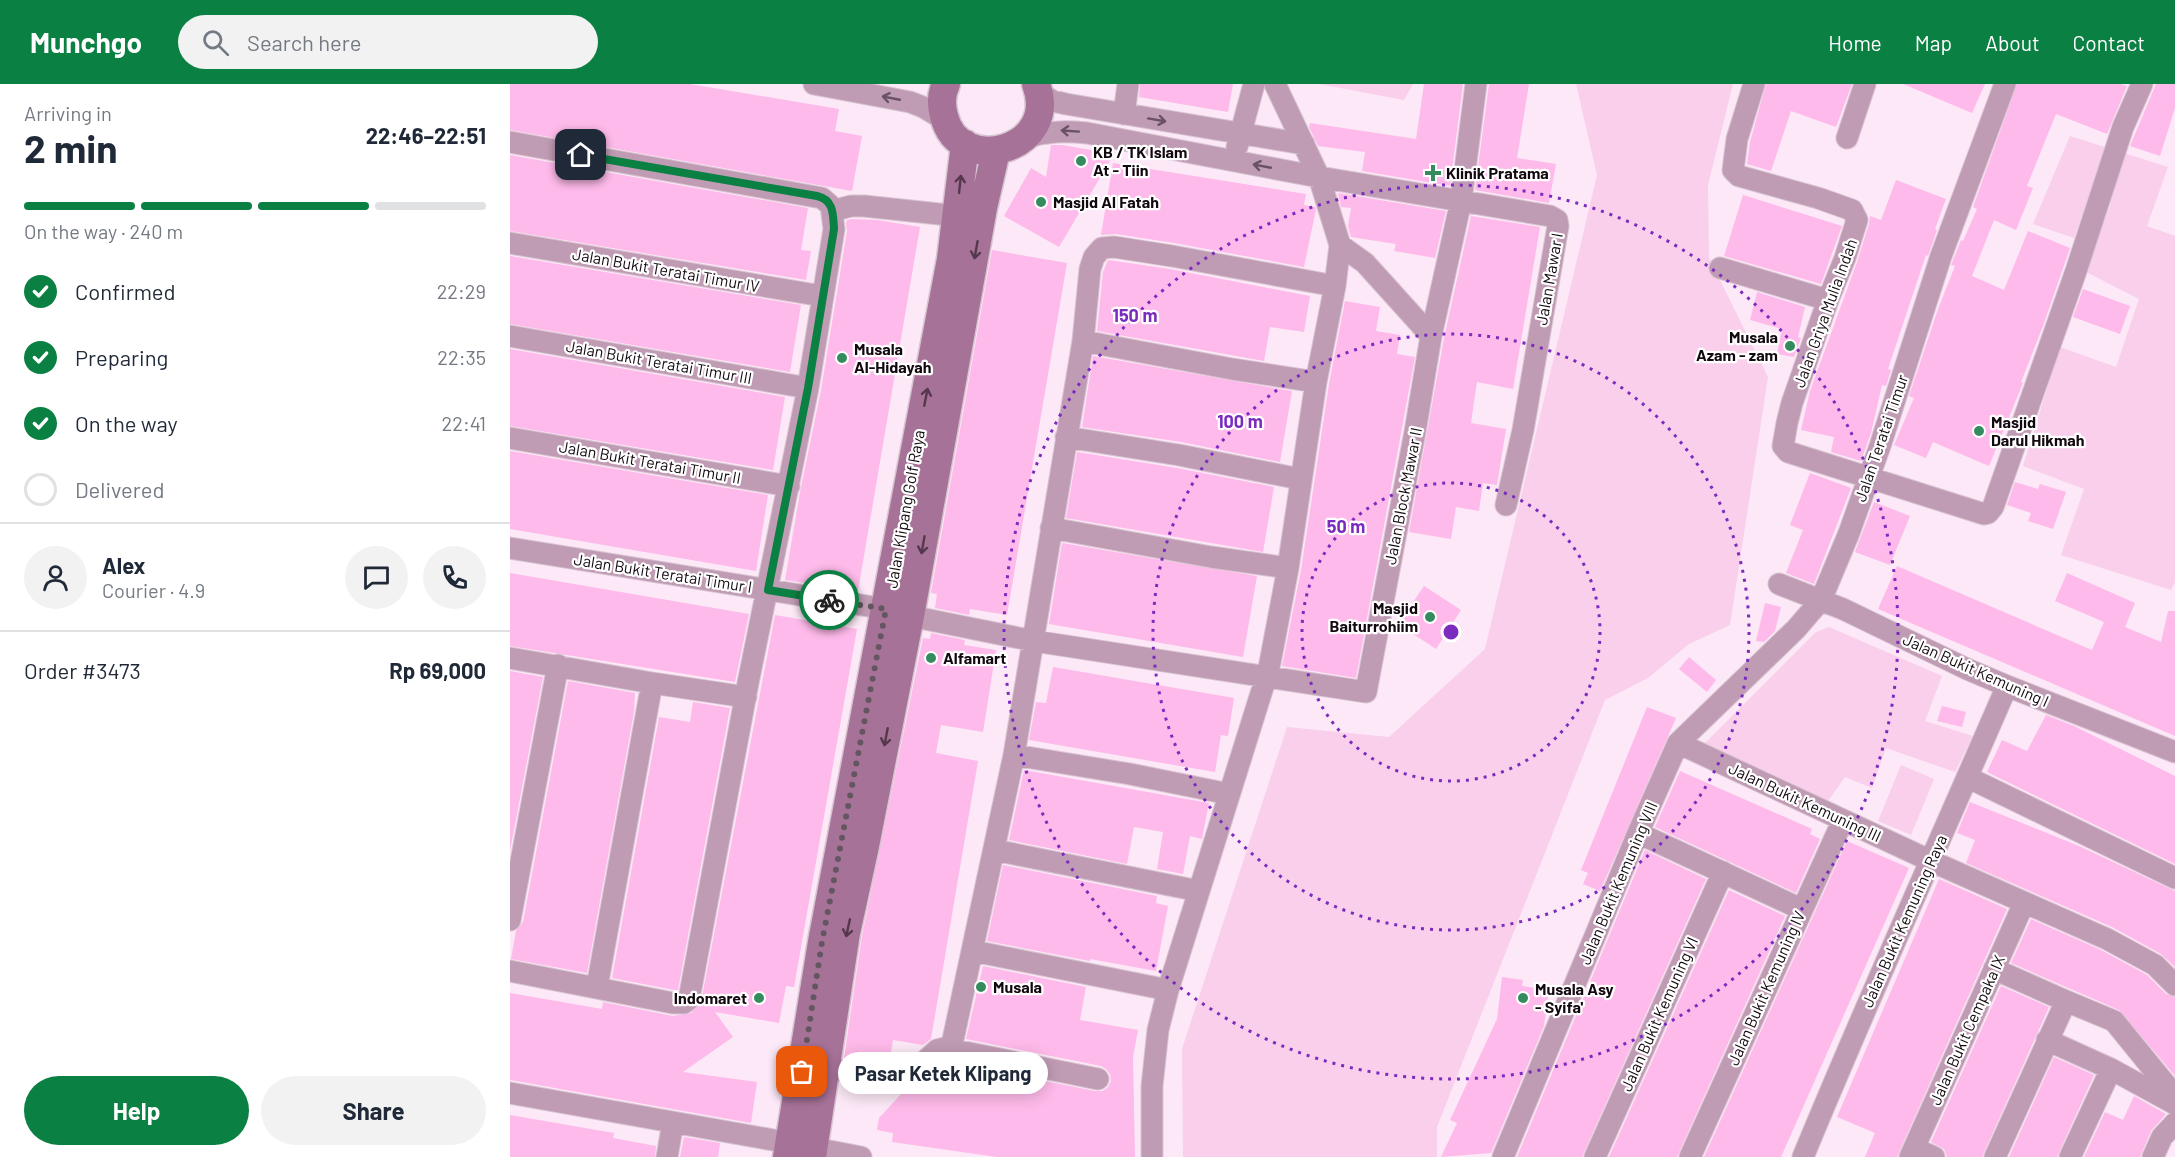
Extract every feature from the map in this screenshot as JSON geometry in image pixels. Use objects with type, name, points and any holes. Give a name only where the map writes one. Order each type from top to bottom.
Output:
[{"type":"main road","points":[[946,84],[941,104],[945,120],[953,134],[965,144],[980,150],[996,151],[1012,147],[1025,138],[1035,124],[1040,109],[1037,88]]},
{"type":"main road","name":"Jalan Klipang Golf Raya","points":[[918,503],[958,216],[965,144]]},
{"type":"main road","name":"Jalan Klipang Golf Raya","points":[[801,1151],[819,1037],[822,942],[898,613],[918,503],[996,151]]},
{"type":"main road","name":"Jalan Klipang Golf Raya","points":[[801,1151],[825,1068],[819,1037]]},
{"type":"street","points":[[814,84],[910,102],[945,120]]},
{"type":"street","points":[[1124,114],[1128,84]]},
{"type":"street","points":[[1234,161],[1254,84]]},
{"type":"street","points":[[1152,1157],[1152,1086],[1158,1030],[1168,990],[1266,677],[1288,568],[1300,480],[1335,286],[1340,245],[1319,177],[1275,84]]},
{"type":"street","name":"Jalan Block Mawar II","points":[[1266,677],[1366,692],[1431,336],[1461,201],[1476,84]]},
{"type":"street","name":"Jalan Griya Mulia Indah","points":[[1754,84],[1737,139],[1733,170],[1739,176],[1852,210],[1856,226],[1792,403],[1783,446],[1788,452],[1868,477]]},
{"type":"street","points":[[1847,138],[1865,84]]},
{"type":"street","name":"Jalan Teratai Timur","points":[[1678,743],[1796,629],[1821,600],[1849,534],[1941,256],[2005,84]]},
{"type":"street","points":[[1868,477],[1979,513],[1988,513],[2076,271],[2123,127],[2142,84]]},
{"type":"street","points":[[1037,88],[1053,101],[1066,104],[1304,144]]},
{"type":"street","name":"Jalan Mawar I","points":[[1025,138],[1044,132],[1062,130],[1087,133],[1319,177],[1550,216],[1557,220],[1558,226],[1523,430],[1506,505]]},
{"type":"street","points":[[510,142],[829,205],[864,206],[958,216]]},
{"type":"street","points":[[510,971],[673,1003],[684,1003],[689,999],[808,388],[834,229],[829,205]]},
{"type":"street","name":"Jalan Bukit Teratai Timur IV","points":[[510,243],[822,296]]},
{"type":"street","points":[[1340,245],[1365,263],[1431,336]]},
{"type":"street","points":[[951,1049],[1014,754],[1083,341],[1090,269],[1094,257],[1107,246],[1335,286]]},
{"type":"street","points":[[1720,268],[1828,300]]},
{"type":"street","name":"Jalan Bukit Teratai Timur III","points":[[510,336],[808,388]]},
{"type":"street","points":[[1083,341],[1316,382]]},
{"type":"street","points":[[1066,437],[1179,455],[1300,480]]},
{"type":"street","name":"Jalan Bukit Teratai Timur II","points":[[510,438],[789,486]]},
{"type":"street","points":[[1051,528],[1211,557],[1288,568]]},
{"type":"street","name":"Jalan Bukit Teratai Timur I","points":[[510,548],[898,613],[1034,641],[1266,677]]},
{"type":"street","name":"Jalan Bukit Kemuning I","points":[[1779,584],[1821,600],[2007,686],[2175,752]]},
{"type":"street","points":[[510,658],[746,697]]},
{"type":"street","points":[[510,920],[558,665]]},
{"type":"street","points":[[597,987],[652,683]]},
{"type":"street","name":"Jalan Bukit Kemuning Raya","points":[[1803,1157],[1892,946],[2007,686]]},
{"type":"street","name":"Jalan Bukit Kemuning III","points":[[1678,743],[1931,861],[2107,939],[2145,958],[2175,985]]},
{"type":"street","name":"Jalan Bukit Kemuning VIII","points":[[1503,1157],[1638,833],[1678,743]]},
{"type":"street","points":[[1014,754],[1229,794]]},
{"type":"street","points":[[1967,777],[2175,878]]},
{"type":"street","name":"Jalan Bukit Kemuning IV","points":[[1690,1157],[1801,909],[1844,820]]},
{"type":"street","points":[[1638,833],[1801,909]]},
{"type":"street","points":[[994,850],[1199,891]]},
{"type":"street","name":"Jalan Bukit Kemuning VI","points":[[1594,1157],[1723,872]]},
{"type":"street","name":"Jalan Bukit Cempaka IX","points":[[1912,1152],[2024,903]]},
{"type":"street","points":[[973,951],[1168,990]]},
{"type":"street","points":[[1994,969],[2114,1021],[2175,1096]]},
{"type":"street","points":[[1995,1157],[2066,1001]]},
{"type":"street","points":[[2047,1040],[2111,1069],[2175,1104]]},
{"type":"street","points":[[825,1068],[900,1080],[909,1077],[937,1050],[951,1049],[981,1057],[1098,1079]]},
{"type":"street","points":[[2070,1157],[2111,1069]]},
{"type":"street","points":[[510,1093],[673,1122],[801,1151],[861,1157]]},
{"type":"street","points":[[667,1157],[673,1122]]},
{"type":"street","points":[[2153,1157],[2162,1137],[2175,1123]]},
{"type":"street","points":[[1912,1152],[1934,1157]]},
{"type":"shaded area","points":[[1319,84],[1413,84],[1404,100]]},
{"type":"shaded area","points":[[1576,84],[1733,84],[1708,185],[1709,258],[1768,377],[1730,625],[1689,644],[1648,678],[1605,700],[1437,1127],[1437,1157],[1183,1157],[1182,1049],[1287,727],[1389,737],[1485,649],[1597,175]]},
{"type":"shaded area","points":[[2070,136],[2168,167],[2147,226],[2175,236],[2175,582],[2171,590],[2061,555],[2084,489],[2023,466],[2060,347],[2116,367],[2139,299],[2086,272],[2111,203],[2089,195],[2074,238],[2033,224]]},
{"type":"shaded area","points":[[1829,627],[1942,676],[1925,721],[1973,736],[1955,772],[1886,748],[1872,788],[1845,777],[1826,804],[1705,743],[1816,632]]},
{"type":"shaded area","points":[[1901,765],[1934,779],[1911,835],[1878,821]]},
{"type":"building","points":[[510,84],[690,84],[839,109],[835,131],[862,136],[852,191],[510,130]]},
{"type":"building","points":[[1140,84],[1233,84],[1228,112],[1139,97]]},
{"type":"building","points":[[1424,84],[1463,84],[1450,186],[1362,171],[1365,152],[1318,146],[1309,127],[1310,123],[1416,139]]},
{"type":"building","points":[[1489,84],[1529,84],[1517,158],[1556,164],[1549,203],[1475,190]]},
{"type":"building","points":[[1766,84],[1852,84],[1836,127],[1791,111],[1771,171],[1747,164],[1750,142]]},
{"type":"building","points":[[1903,84],[1985,84],[1972,113]]},
{"type":"building","points":[[2017,84],[2121,84],[2127,86],[2107,134],[2056,114],[2027,186],[2033,188],[2016,230],[1994,220],[1972,276],[2004,290],[2028,231],[2070,248],[2021,382],[2023,383],[1989,466],[1933,442],[1926,458],[1894,445],[1914,398],[1909,396],[1955,266],[1951,265],[1977,209],[1973,207]]},
{"type":"building","points":[[2156,84],[2175,84],[2175,108],[2160,156],[2130,146]]},
{"type":"building","points":[[1051,145],[1114,154],[1059,247],[1004,216],[1031,168],[1046,177]]},
{"type":"building","points":[[510,155],[808,208],[801,250],[811,251],[806,280],[510,231]]},
{"type":"building","points":[[1113,163],[1306,194],[1304,205],[1316,209],[1304,267],[1174,243],[1116,234],[1101,235]]},
{"type":"building","points":[[1896,180],[1946,199],[1888,369],[1891,370],[1886,386],[1882,385],[1871,433],[1861,461],[1831,452],[1834,437],[1801,430],[1810,391],[1857,262],[1870,216],[1881,220]]},
{"type":"building","points":[[1338,193],[1446,211],[1435,258],[1394,251],[1396,244],[1351,237],[1348,226],[1351,208],[1341,207]]},
{"type":"building","points":[[1743,195],[1842,226],[1821,284],[1724,256]]},
{"type":"building","points":[[1471,216],[1540,227],[1513,389],[1477,382],[1471,423],[1506,429],[1497,485],[1483,483],[1479,511],[1456,507],[1451,539],[1409,532],[1444,338]]},
{"type":"building","points":[[847,220],[877,220],[920,227],[858,591],[785,580],[821,390],[847,231],[846,223]]},
{"type":"building","points":[[992,250],[1067,263],[1007,615],[970,609],[969,615],[935,608],[937,594],[931,593]]},
{"type":"building","points":[[510,256],[801,305],[790,372],[510,324]]},
{"type":"building","points":[[1108,260],[1170,269],[1310,296],[1304,332],[1270,327],[1264,361],[1097,331],[1103,272]]},
{"type":"building","points":[[2083,289],[2130,306],[2120,334],[2073,317]]},
{"type":"building","points":[[1757,292],[1805,307],[1798,337],[1801,338],[1794,357],[1777,354],[1782,329],[1750,320]]},
{"type":"building","points":[[1345,301],[1380,307],[1376,331],[1400,335],[1397,354],[1415,357],[1356,678],[1282,666],[1301,570],[1329,384]]},
{"type":"building","points":[[510,349],[785,397],[773,470],[510,426]]},
{"type":"building","points":[[1093,356],[1292,391],[1280,462],[1181,442],[1082,427]]},
{"type":"building","points":[[510,451],[768,495],[756,571],[510,529]]},
{"type":"building","points":[[1077,452],[1274,487],[1263,552],[1066,518]]},
{"type":"building","points":[[1810,473],[1851,488],[1814,584],[1786,573],[1803,530],[1790,525]]},
{"type":"building","points":[[2015,482],[2038,489],[2040,484],[2066,492],[2053,529],[2028,521],[2031,513],[2007,505]]},
{"type":"building","points":[[1874,502],[1910,516],[1890,565],[1855,552]]},
{"type":"building","points":[[1062,543],[1257,576],[1243,657],[1049,624]]},
{"type":"building","points":[[1897,566],[2092,650],[2104,622],[2055,601],[2067,573],[2135,603],[2125,627],[2161,642],[2168,611],[2175,611],[2175,736],[1878,609]]},
{"type":"building","points":[[510,573],[749,614],[735,682],[510,646]]},
{"type":"building","name":"Masjid Baiturrohiim","points":[[1424,586],[1461,610],[1436,649],[1398,624]]},
{"type":"building","points":[[1765,603],[1781,607],[1775,631],[1764,642],[1756,641]]},
{"type":"building","points":[[775,615],[857,629],[794,987],[786,986],[779,1023],[715,1012],[733,1037],[683,1072],[757,1082],[751,1123],[510,1080],[510,993],[602,1009],[603,1002],[673,1016],[691,1013],[701,1002]]},
{"type":"building","points":[[931,633],[965,640],[964,645],[996,650],[983,732],[941,725],[936,753],[978,761],[931,1039],[923,1045],[893,1040],[889,1065],[844,1058],[862,936],[923,638],[930,639]]},
{"type":"building","points":[[1689,657],[1716,680],[1707,692],[1679,669]]},
{"type":"building","points":[[1053,667],[1234,698],[1228,736],[1221,735],[1215,772],[1029,740],[1036,702],[1046,703]]},
{"type":"building","points":[[510,671],[543,677],[510,851]]},
{"type":"building","points":[[568,681],[635,693],[634,712],[587,973],[511,959],[516,931],[523,922]]},
{"type":"building","points":[[693,702],[730,708],[678,990],[674,990],[612,978],[659,717],[690,722]]},
{"type":"building","points":[[1942,706],[1966,712],[1962,727],[1937,721]]},
{"type":"building","points":[[1647,707],[1676,718],[1600,891],[1583,884],[1588,873],[1581,870]]},
{"type":"building","points":[[2046,715],[2074,726],[2175,776],[2175,864],[1987,772],[2002,740],[2027,751]]},
{"type":"building","points":[[1024,770],[1209,803],[1202,839],[1190,836],[1183,874],[1157,869],[1163,832],[1134,827],[1127,864],[1009,840]]},
{"type":"building","points":[[1680,771],[1812,829],[1810,834],[1820,839],[1796,893],[1655,827]]},
{"type":"building","points":[[1970,802],[2079,846],[2175,891],[2175,967],[2161,954],[2112,927],[1966,863],[1975,840],[1957,833]]},
{"type":"building","points":[[1847,841],[1909,868],[1781,1157],[1704,1157]]},
{"type":"building","points":[[1645,850],[1706,879],[1582,1157],[1517,1157]]},
{"type":"building","points":[[1003,865],[1157,896],[1156,903],[1168,906],[1156,971],[987,941]]},
{"type":"building","points":[[1939,879],[2007,909],[1897,1157],[1865,1157],[1875,1133],[1837,1117]]},
{"type":"building","points":[[1729,890],[1785,916],[1677,1157],[1609,1157]]},
{"type":"building","points":[[2031,919],[2101,950],[2147,975],[2166,994],[2175,997],[2175,1076],[2119,1010],[2011,963]]},
{"type":"building","points":[[983,966],[1086,987],[1080,1020],[1138,1030],[1133,1057],[1135,1157],[997,1157],[892,1142],[893,1133],[877,1130],[879,1118],[902,1093],[912,1090],[945,1061],[1095,1091],[1103,1091],[1108,1087],[1111,1081],[1110,1074],[1101,1066],[966,1039]]},
{"type":"building","points":[[1502,977],[1523,980],[1522,986],[1549,990],[1544,1026],[1491,1153],[1441,1157],[1457,1123],[1450,1120],[1497,1019]]},
{"type":"building","points":[[2001,986],[2049,1007],[1982,1157],[1947,1157],[1944,1149],[1931,1142]]},
{"type":"building","points":[[2054,1057],[2094,1075],[2057,1157],[2009,1157]]},
{"type":"building","points":[[2134,1096],[2166,1114],[2151,1131],[2140,1157],[2084,1157],[2105,1112],[2123,1120]]},
{"type":"building","points":[[510,1115],[614,1133],[613,1138],[656,1146],[655,1157],[510,1157]]},
{"type":"building","points":[[684,1137],[720,1143],[718,1157],[680,1157]]},
{"type":"way so far","points":[[802,1072],[822,942],[886,609],[829,600]]},
{"type":"place","name":"KB / TK Islam At - Tiin","points":[[1081,161]]},
{"type":"place","name":"Klinik Pratama","points":[[1433,173]]},
{"type":"place","name":"Masjid Al Fatah","points":[[1041,202]]},
{"type":"place","name":"Musala Azam - zam","points":[[1790,346]]},
{"type":"place","name":"Musala Al-Hidayah","points":[[842,358]]},
{"type":"place","name":"Masjid Darul Hikmah","points":[[1979,431]]},
{"type":"place","name":"Masjid Baiturrohiim","points":[[1430,617]]},
{"type":"place","name":"Alfamart","points":[[931,658]]},
{"type":"place","name":"Musala","points":[[981,987]]},
{"type":"place","name":"Indomaret","points":[[759,998]]},
{"type":"place","name":"Musala Asy - Syifa'","points":[[1523,998]]},
{"type":"place","name":"Pasar Ketek Klipang","points":[[802,1072]]},
{"type":"route","points":[[581,155],[817,196],[828,201],[831,206],[834,229],[808,388],[768,590],[829,600]]}]
